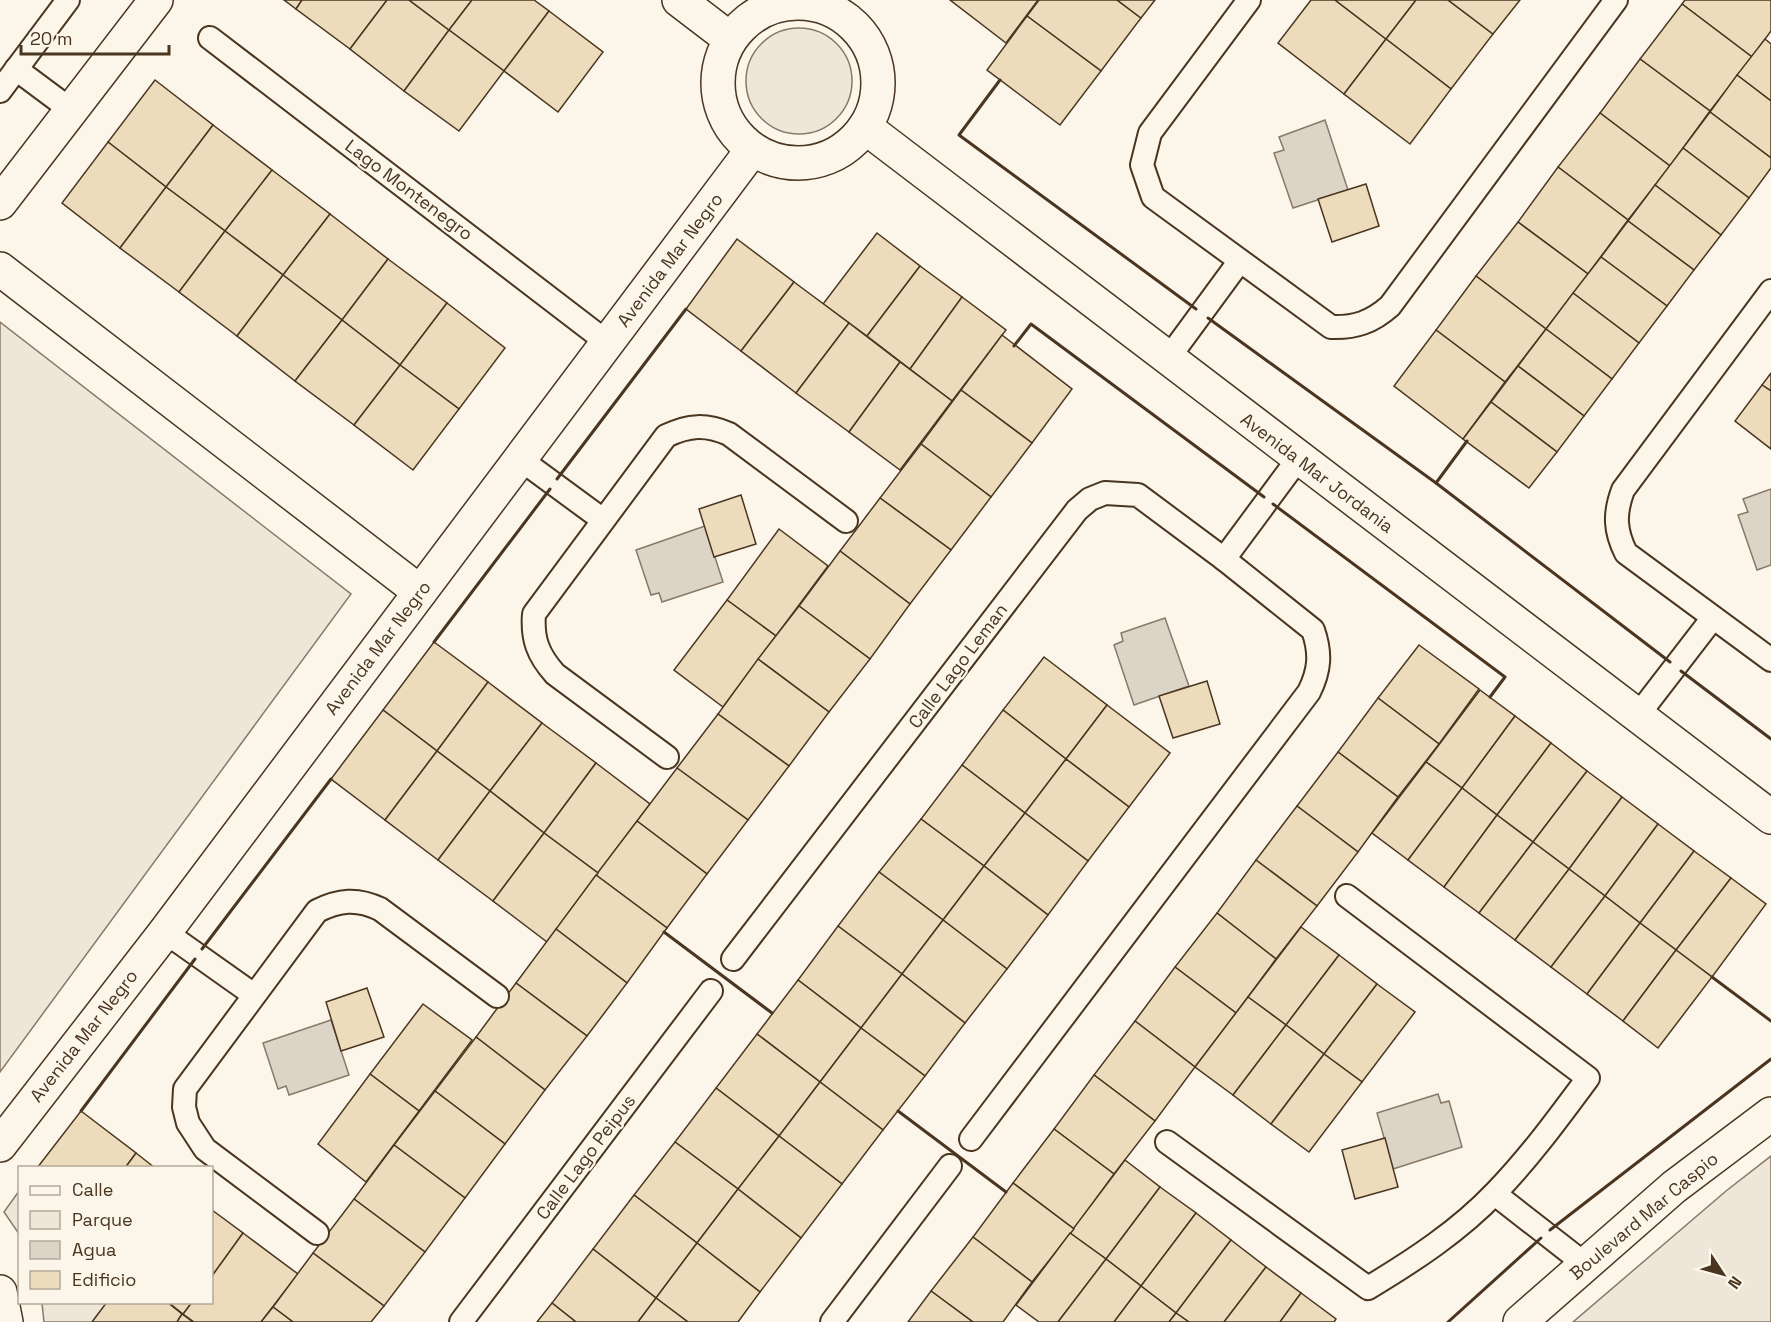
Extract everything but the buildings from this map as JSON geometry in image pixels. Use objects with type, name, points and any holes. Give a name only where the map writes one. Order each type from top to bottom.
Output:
[{"type":"street","points":[[0,203],[156,0]]},
{"type":"street","points":[[679,0],[730,39]]},
{"type":"street","points":[[794,2],[849,8],[858,29],[870,47],[876,67],[878,88],[865,127],[842,150],[813,162],[782,162],[752,150],[734,133],[726,119],[717,87],[720,62],[730,39],[747,20],[769,8],[794,2]]},
{"type":"street","name":"Avenida Mar Jordania","points":[[865,127],[1167,360],[1771,817]]},
{"type":"street","name":"Avenida Mar Negro","points":[[0,1145],[165,932],[752,150]]},
{"type":"street","points":[[0,269],[420,591]]},
{"type":"street","name":"Boulevard Mar Caspio","points":[[1520,1322],[1674,1187],[1771,1113]]},
{"type":"street","points":[[0,1292],[6,1322]]},
{"type":"lane","points":[[0,91],[68,0]]},
{"type":"lane","points":[[1249,0],[1150,133],[1142,165],[1153,197],[1330,327],[1348,328],[1378,316],[1397,296],[1616,0]]},
{"type":"lane","name":"Lago Montenegro","points":[[210,38],[608,343]]},
{"type":"lane","points":[[16,69],[71,110]]},
{"type":"lane","points":[[1167,360],[1239,262]]},
{"type":"lane","points":[[1771,291],[1623,490],[1617,505],[1615,522],[1618,538],[1626,554],[1771,660]]},
{"type":"lane","points":[[667,757],[555,674],[537,648],[533,631],[534,614],[666,436],[698,425],[714,427],[729,434],[846,521]]},
{"type":"lane","points":[[520,459],[603,520]]},
{"type":"lane","points":[[1224,559],[1298,459]]},
{"type":"lane","name":"Calle Lago Leman","points":[[733,959],[1077,510],[1090,499],[1105,493],[1138,495],[1224,559],[1312,630],[1318,645],[1316,678],[1309,692],[970,1139]]},
{"type":"lane","points":[[1638,715],[1712,619]]},
{"type":"lane","points":[[1167,1142],[1368,1288],[1414,1261],[1495,1194],[1543,1139],[1588,1078],[1347,896]]},
{"type":"lane","points":[[317,1233],[205,1149],[188,1123],[184,1107],[185,1089],[316,911],[332,903],[348,901],[365,902],[380,909],[497,996]]},
{"type":"lane","points":[[165,932],[254,995]]},
{"type":"lane","name":"Calle Lago Peipus","points":[[461,1322],[711,991]]},
{"type":"lane","points":[[832,1322],[950,1166]]},
{"type":"lane","points":[[1495,1194],[1586,1265]]},
{"type":"green space","points":[[799,28],[819,32],[836,44],[848,61],[852,81],[848,101],[836,118],[819,130],[799,134],[779,130],[762,118],[750,101],[746,81],[750,61],[762,44],[779,32]]},
{"type":"green space","points":[[0,322],[351,594],[0,1072]]},
{"type":"green space","points":[[1771,1156],[1771,1322],[1573,1322],[1726,1191]]},
{"type":"green space","points":[[18,1192],[18,1233],[4,1212]]},
{"type":"green space","points":[[42,1304],[106,1304],[92,1322],[44,1322]]},
{"type":"water","points":[[1325,120],[1348,190],[1293,208],[1274,153],[1284,150],[1279,137]]},
{"type":"water","points":[[1771,489],[1771,565],[1757,570],[1738,515],[1748,512],[1743,499]]},
{"type":"water","points":[[705,526],[723,582],[662,602],[659,593],[651,595],[636,550]]},
{"type":"water","points":[[1165,618],[1189,686],[1134,705],[1114,645],[1123,641],[1121,633]]},
{"type":"water","points":[[331,1020],[349,1075],[289,1095],[286,1086],[278,1089],[263,1043]]},
{"type":"water","points":[[1438,1094],[1441,1103],[1449,1101],[1462,1147],[1393,1169],[1377,1113]]},
{"type":"wall","points":[[1000,80],[959,135],[1196,309]]},
{"type":"wall","points":[[557,479],[686,309]]},
{"type":"wall","points":[[1208,318],[1436,483],[1467,441]]},
{"type":"wall","points":[[1014,346],[1031,324],[1264,497]]},
{"type":"wall","points":[[1436,483],[1670,662]]},
{"type":"wall","points":[[434,642],[550,489]]},
{"type":"wall","points":[[1273,504],[1505,677],[1490,697]]},
{"type":"wall","points":[[1681,671],[1771,739]]},
{"type":"wall","points":[[202,949],[331,779]]},
{"type":"wall","points":[[664,932],[772,1013]]},
{"type":"wall","points":[[81,1111],[195,959]]},
{"type":"wall","points":[[1712,977],[1771,1021]]},
{"type":"wall","points":[[1550,1230],[1771,1059]]},
{"type":"wall","points":[[898,1111],[1006,1192]]},
{"type":"wall","points":[[1448,1322],[1541,1238]]}]
